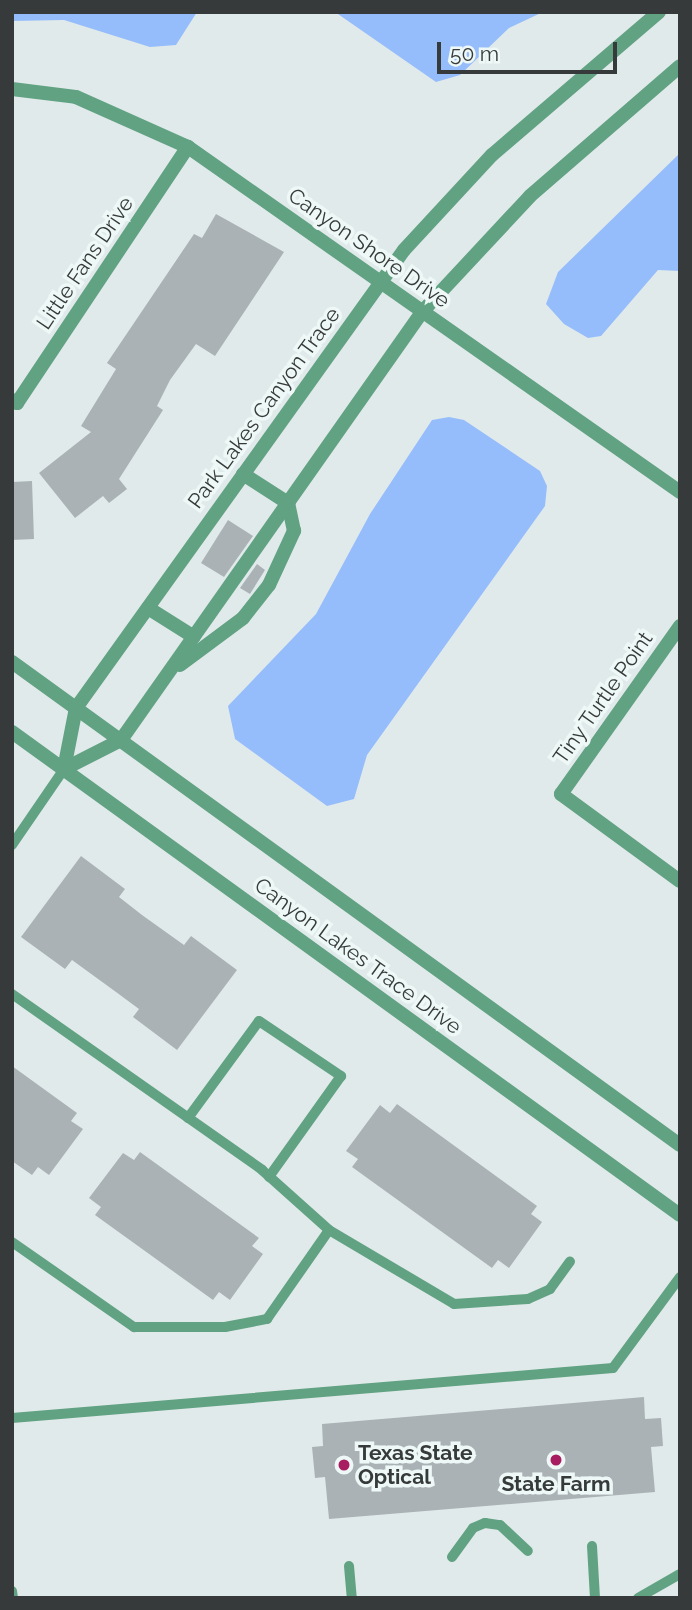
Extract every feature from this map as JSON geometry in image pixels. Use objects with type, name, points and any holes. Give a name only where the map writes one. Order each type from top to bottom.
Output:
[{"type":"street","name":"Park Lakes Canyon Trace","points":[[64,769],[76,708],[381,282],[453,192],[659,12]]},
{"type":"street","points":[[64,769],[121,740],[422,312],[521,204],[680,66]]},
{"type":"street","name":"Canyon Shore Drive","points":[[12,89],[109,108],[188,147],[680,492]]},
{"type":"street","name":"Little Fans Drive","points":[[15,402],[188,147]]},
{"type":"street","points":[[167,675],[243,618],[269,585],[295,531],[288,503],[243,474]]},
{"type":"street","points":[[148,608],[194,637]]},
{"type":"street","name":"Tiny Turtle Point","points":[[680,626],[561,794],[680,881]]},
{"type":"street","name":"Canyon Lakes Trace Drive","points":[[12,662],[680,1145]]},
{"type":"street","name":"Canyon Lakes Trace Drive","points":[[12,732],[680,1215]]},
{"type":"lane","points":[[12,845],[64,769]]},
{"type":"lane","points":[[12,994],[269,1177],[329,1230],[454,1304],[528,1299],[550,1289],[570,1261]]},
{"type":"lane","points":[[188,1118],[259,1021],[341,1076],[269,1177]]},
{"type":"lane","points":[[12,1242],[134,1327],[225,1327],[267,1319],[329,1230]]},
{"type":"lane","points":[[12,1419],[613,1368],[680,1277]]},
{"type":"lane","points":[[452,1557],[472,1528],[485,1523],[500,1525],[528,1551]]},
{"type":"lane","points":[[592,1546],[595,1598]]},
{"type":"lane","points":[[349,1566],[352,1598]]},
{"type":"lane","points":[[638,1598],[680,1574]]},
{"type":"lane","points":[[12,1591],[13,1598]]},
{"type":"water","points":[[12,12],[197,12],[176,45],[150,47],[64,20],[12,21]]},
{"type":"water","points":[[335,12],[543,12],[509,28],[460,75],[436,82]]},
{"type":"water","points":[[680,153],[680,271],[658,270],[601,336],[588,338],[564,324],[546,304],[558,272]]},
{"type":"water","points":[[449,417],[464,420],[540,471],[547,486],[545,506],[367,755],[354,799],[327,806],[235,739],[228,706],[316,614],[370,514],[432,420]]},
{"type":"building","points":[[216,214],[284,252],[215,356],[196,344],[170,380],[157,406],[163,410],[119,479],[127,489],[109,503],[103,496],[75,518],[39,473],[91,432],[81,426],[116,369],[107,363],[194,234],[202,238]]},
{"type":"building","points":[[32,481],[34,539],[12,540],[12,482]]},
{"type":"building","points":[[228,520],[253,536],[224,577],[201,563]]},
{"type":"building","points":[[257,564],[265,570],[250,594],[240,588]]},
{"type":"building","points":[[81,856],[125,889],[119,897],[142,915],[184,945],[191,936],[237,970],[177,1050],[133,1017],[139,1009],[72,960],[65,969],[21,937]]},
{"type":"building","points":[[12,1066],[77,1113],[71,1121],[83,1129],[49,1175],[38,1167],[32,1175],[12,1161]]},
{"type":"building","points":[[397,1104],[537,1206],[531,1214],[542,1222],[509,1268],[498,1260],[492,1268],[352,1167],[358,1159],[346,1151],[380,1105],[390,1113]]},
{"type":"building","points":[[140,1152],[259,1238],[252,1246],[263,1254],[230,1300],[219,1292],[213,1300],[95,1215],[101,1207],[89,1198],[123,1153],[134,1160]]},
{"type":"building","points":[[644,1397],[645,1419],[661,1418],[663,1446],[651,1447],[655,1492],[329,1519],[325,1477],[315,1478],[312,1447],[323,1446],[322,1424]]},
{"type":"place","name":"State Farm","points":[[556,1460]]},
{"type":"place","name":"Texas State Optical","points":[[344,1465]]}]
